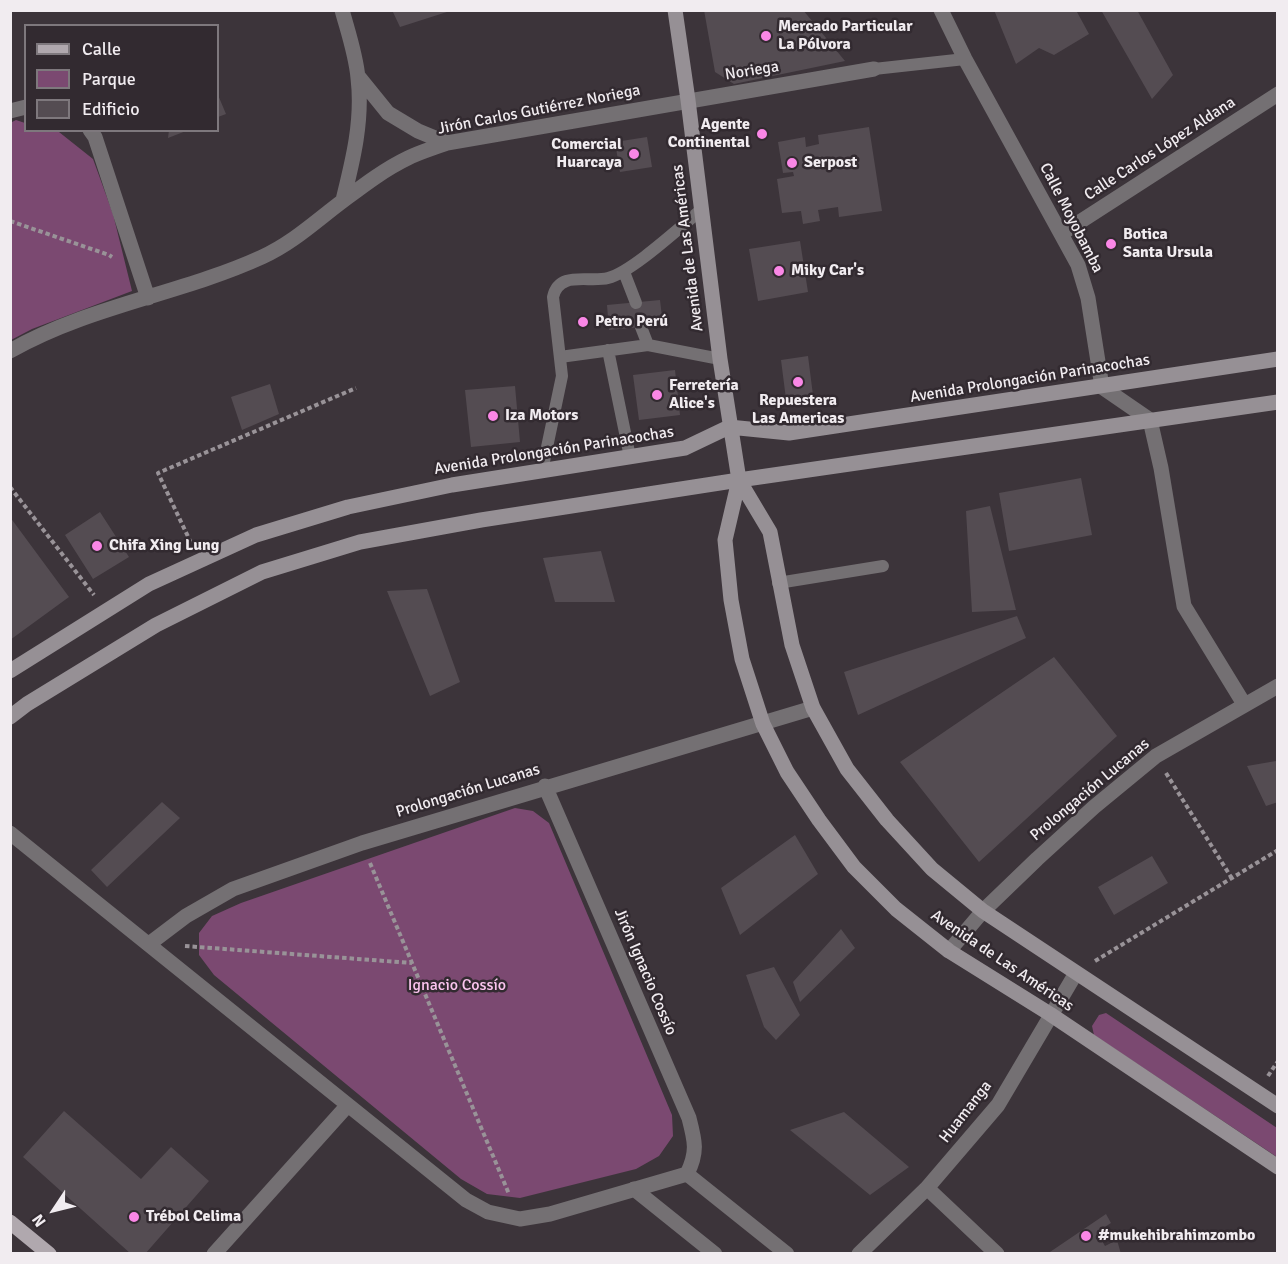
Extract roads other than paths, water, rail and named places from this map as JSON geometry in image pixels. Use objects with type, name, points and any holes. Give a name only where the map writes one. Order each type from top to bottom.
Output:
[{"type":"main road","name":"Avenida de Las Américas","points":[[675,10],[729,427],[739,480],[770,531],[778,583],[792,645],[813,708],[847,769],[887,820],[933,869],[983,911],[1278,1106]]},
{"type":"main road","name":"Avenida Prolongación Parinacochas","points":[[10,671],[149,584],[256,535],[348,507],[452,485],[685,448],[729,427],[789,433],[1278,359]]},
{"type":"main road","points":[[10,717],[27,704],[156,625],[262,572],[360,542],[481,520],[739,480],[1278,402]]},
{"type":"main road","name":"Avenida de Las Américas","points":[[739,480],[725,540],[731,600],[742,659],[763,724],[787,772],[854,867],[896,909],[949,951],[1050,1014],[1278,1167]]},
{"type":"main road","points":[[10,1222],[49,1254]]},
{"type":"street","points":[[342,10],[358,76],[359,107],[357,144],[343,200]]},
{"type":"street","name":"Calle Moyobamba","points":[[941,10],[965,59],[1078,265],[1084,282],[1102,387]]},
{"type":"street","name":"Noriega","points":[[688,100],[874,69]]},
{"type":"street","points":[[358,76],[388,113],[418,131],[447,143]]},
{"type":"street","name":"Calle Carlos López Aldana","points":[[1061,234],[1278,94]]},
{"type":"street","name":"Jirón Carlos Gutiérrez Noriega","points":[[10,351],[78,320],[211,278],[264,256],[303,233],[343,200],[386,170],[410,157],[447,143],[688,100]]},
{"type":"street","points":[[91,132],[148,298]]},
{"type":"street","points":[[1102,387],[1150,420],[1161,468],[1184,606],[1244,704]]},
{"type":"street","name":"Prolongación Lucanas","points":[[949,951],[983,911],[1086,814],[1156,756],[1244,704],[1278,687]]},
{"type":"street","name":"Prolongación Lucanas","points":[[149,944],[186,916],[233,889],[362,843],[545,786],[813,708]]},
{"type":"street","name":"Jirón Ignacio Cossío","points":[[545,786],[688,1118],[695,1140],[694,1160],[687,1174]]},
{"type":"street","points":[[10,833],[347,1106],[466,1200],[488,1212],[520,1219],[549,1214],[687,1174],[787,1254]]},
{"type":"street","name":"Huamanga","points":[[859,1254],[927,1188],[998,1105],[1076,973]]},
{"type":"street","points":[[214,1254],[347,1106]]},
{"type":"street","points":[[927,1188],[997,1254]]},
{"type":"street","points":[[634,1189],[715,1254]]},
{"type":"lane","name":"Noriega","points":[[874,69],[965,59]]},
{"type":"lane","points":[[542,471],[562,376],[553,297],[555,288],[563,281],[607,279],[624,272],[701,210]]},
{"type":"lane","points":[[624,272],[636,303]]},
{"type":"lane","points":[[641,327],[648,345]]},
{"type":"lane","points":[[560,357],[648,345],[720,359]]},
{"type":"lane","points":[[608,350],[630,457]]},
{"type":"lane","points":[[778,583],[883,566]]},
{"type":"place","name":"Mercado Particular La Pólvora","points":[[766,36]]},
{"type":"place","name":"Agente Continental","points":[[762,134]]},
{"type":"place","name":"Comercial Huarcaya","points":[[634,154]]},
{"type":"place","name":"Serpost","points":[[792,163]]},
{"type":"place","name":"Botica Santa Ursula","points":[[1111,244]]},
{"type":"place","name":"Miky Car's","points":[[779,271]]},
{"type":"place","name":"Petro Perú","points":[[583,322]]},
{"type":"place","name":"Repuestera Las Americas","points":[[798,382]]},
{"type":"place","name":"Ferretería Alice's","points":[[657,395]]},
{"type":"place","name":"Iza Motors","points":[[493,416]]},
{"type":"place","name":"Chifa Xing Lung","points":[[97,546]]},
{"type":"place","name":"Trébol Celima","points":[[134,1217]]},
{"type":"place","name":"#mukehibrahimzombo","points":[[1086,1236]]},
{"type":"park label","name":"Ignacio Cossío","points":[[457,986]]}]
